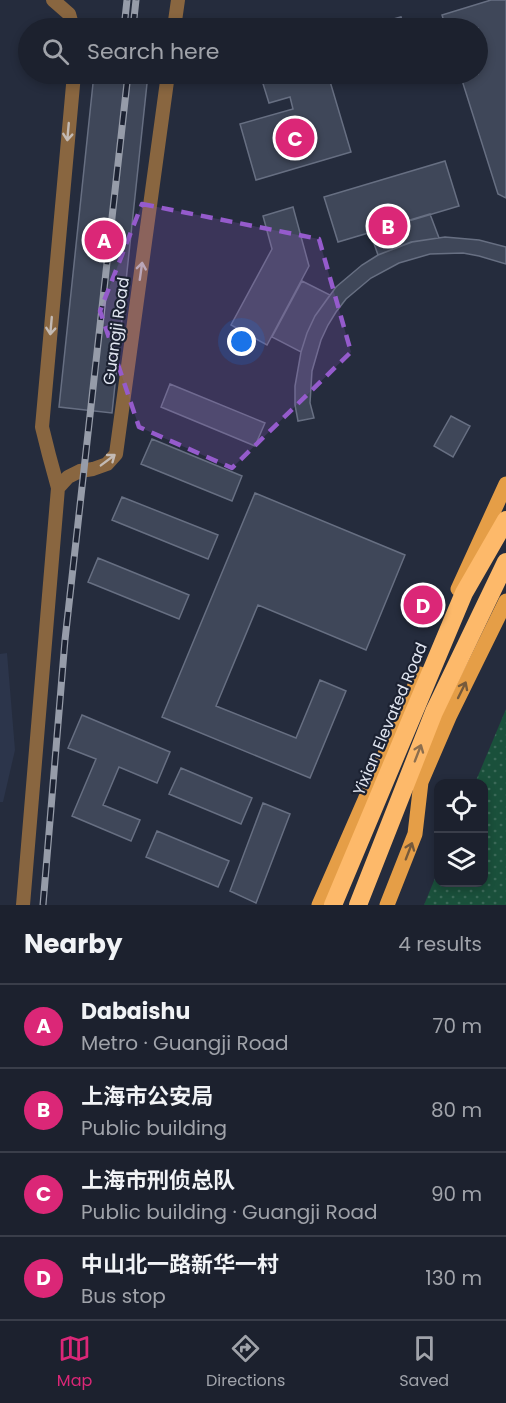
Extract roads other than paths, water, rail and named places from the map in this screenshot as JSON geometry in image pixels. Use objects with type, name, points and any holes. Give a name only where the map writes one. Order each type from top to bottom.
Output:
[{"type":"highway","name":"Yixian Elevated Road","points":[[324,903],[465,593],[506,520]]},
{"type":"highway","points":[[358,905],[434,712],[506,562]]},
{"type":"main road","points":[[324,903],[447,613],[506,484]]},
{"type":"main road","points":[[358,905],[404,805],[421,782],[449,717],[506,601]]},
{"type":"main road","points":[[387,905],[415,834],[421,782]]},
{"type":"street","points":[[53,0],[69,14],[70,18]]},
{"type":"street","points":[[175,18],[178,0]]},
{"type":"street","points":[[23,905],[58,488],[42,427],[73,84]]},
{"type":"street","name":"Guangji Road","points":[[58,488],[68,477],[80,471],[107,464],[116,454],[167,84]]},
{"type":"railway","points":[[125,18],[127,0]]},
{"type":"railway","points":[[134,18],[136,0]]},
{"type":"railway","points":[[43,905],[65,640],[127,84]]},
{"type":"place","name":"上海市刑侦总队","points":[[295,138]]},
{"type":"place","name":"上海市公安局","points":[[388,226]]},
{"type":"place","name":"Dabaishu","points":[[104,240]]},
{"type":"place","name":"中山北一路新华一村","points":[[423,605]]}]
